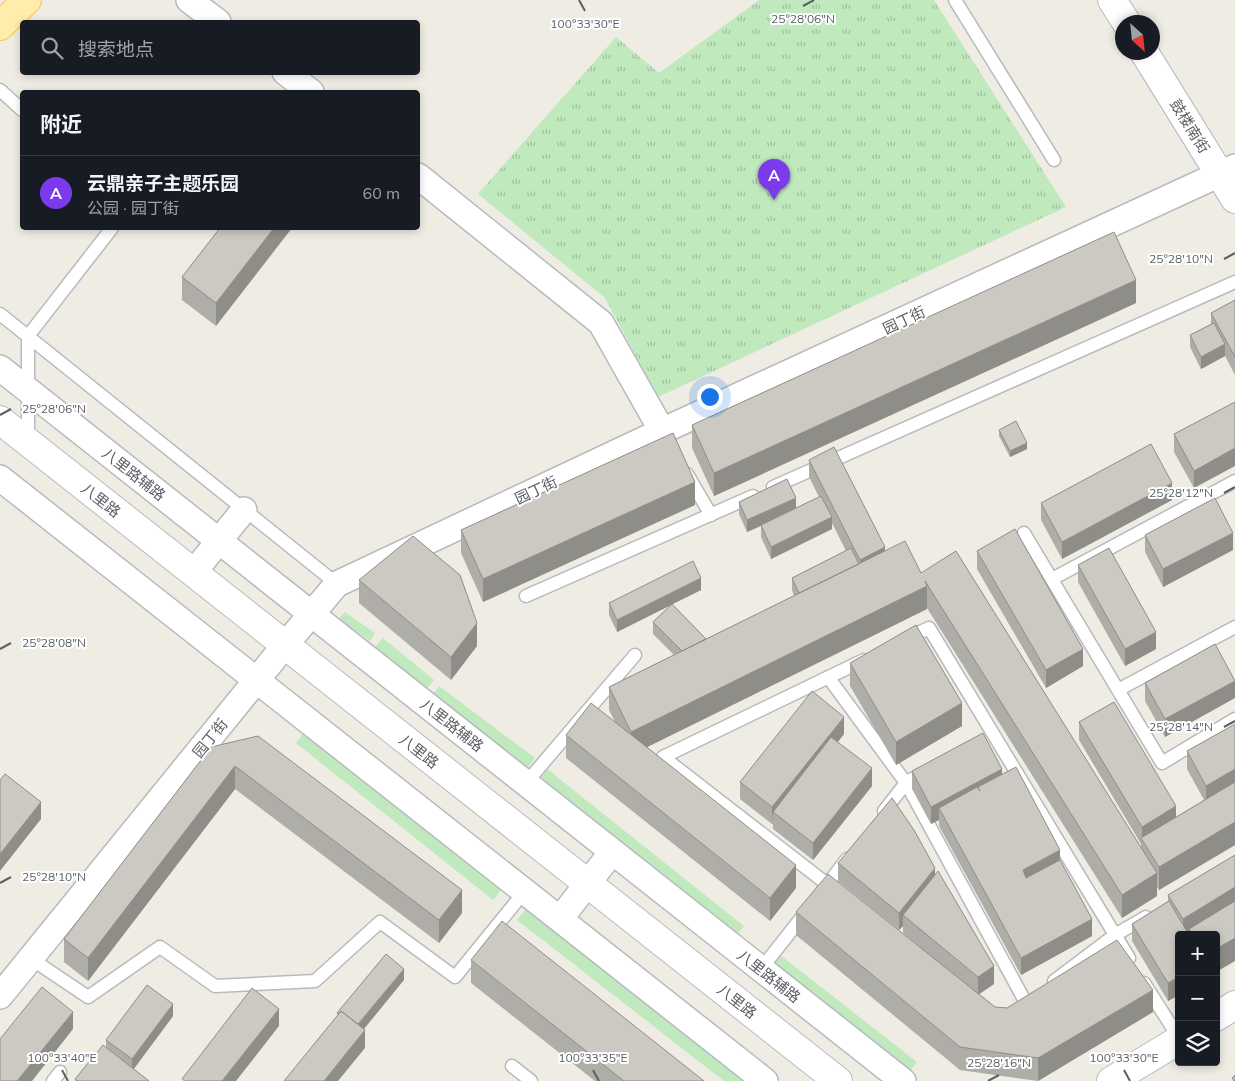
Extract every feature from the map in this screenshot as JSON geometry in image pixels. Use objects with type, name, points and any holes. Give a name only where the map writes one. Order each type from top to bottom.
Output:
[{"type":"main road","points":[[0,26],[27,0]]},
{"type":"main road","points":[[1112,0],[1122,15]]},
{"type":"main road","name":"鼓楼南街","points":[[1150,60],[1227,171],[1235,199]]},
{"type":"main road","name":"八里路","points":[[0,420],[838,1081]]},
{"type":"main road","points":[[1220,1014],[1235,1005]]},
{"type":"main road","points":[[1112,1081],[1175,1042]]},
{"type":"street","points":[[189,0],[215,20]]},
{"type":"street","points":[[289,75],[308,90]]},
{"type":"street","name":"园丁街","points":[[0,996],[285,645],[337,584],[664,435],[1227,171]]},
{"type":"street","points":[[420,178],[601,323],[664,435]]},
{"type":"street","name":"八里路辅路","points":[[0,368],[903,1081]]},
{"type":"street","points":[[0,478],[765,1081]]},
{"type":"street","points":[[193,573],[244,510]]},
{"type":"street","points":[[560,919],[612,852]]},
{"type":"lane","points":[[955,0],[1054,160]]},
{"type":"lane","points":[[0,90],[20,108]]},
{"type":"lane","points":[[28,442],[28,336],[110,230]]},
{"type":"lane","points":[[526,596],[1235,282]]},
{"type":"lane","points":[[0,314],[337,584]]},
{"type":"lane","points":[[681,464],[710,514]]},
{"type":"lane","points":[[1052,579],[1235,481]]},
{"type":"lane","points":[[1024,533],[1162,763],[1235,719]]},
{"type":"lane","points":[[895,644],[929,628],[986,731],[1175,1033]]},
{"type":"lane","points":[[1118,690],[1235,628]]},
{"type":"lane","points":[[843,896],[663,757],[878,653]]},
{"type":"lane","points":[[526,783],[635,655]]},
{"type":"lane","points":[[828,677],[906,783],[1029,1000],[1114,935],[1158,910]]},
{"type":"lane","points":[[876,822],[906,783],[921,773]]},
{"type":"lane","points":[[761,969],[858,845]]},
{"type":"lane","points":[[30,958],[88,997],[160,947],[215,986],[315,981],[380,922],[455,977],[524,892]]},
{"type":"lane","points":[[512,1066],[531,1081]]},
{"type":"green space","points":[[759,0],[934,0],[1066,207],[658,397],[605,298],[478,194],[616,37],[659,73]]},
{"type":"green space","points":[[345,612],[375,633],[370,641],[339,619]]},
{"type":"green space","points":[[383,638],[434,680],[426,690],[374,648]]},
{"type":"green space","points":[[439,686],[535,758],[526,770],[431,697]]},
{"type":"green space","points":[[307,728],[505,885],[493,900],[296,743]]},
{"type":"green space","points":[[547,769],[744,926],[735,937],[538,781]]},
{"type":"green space","points":[[526,909],[748,1081],[724,1081],[517,920]]},
{"type":"green space","points":[[775,951],[917,1062],[908,1073],[766,963]]},
{"type":"building","points":[[218,230],[272,230],[216,303],[182,277]]},
{"type":"building","points":[[1114,232],[1136,280],[714,473],[692,425]]},
{"type":"building","points":[[1235,300],[1235,357],[1211,313]]},
{"type":"building","points":[[1214,323],[1225,344],[1201,357],[1190,335]]},
{"type":"building","points":[[1235,402],[1235,448],[1194,471],[1174,434]]},
{"type":"building","points":[[1016,421],[1027,443],[1010,451],[999,430]]},
{"type":"building","points":[[673,433],[695,482],[483,579],[461,530]]},
{"type":"building","points":[[1151,444],[1172,483],[1062,542],[1041,503]]},
{"type":"building","points":[[834,447],[885,547],[860,560],[809,460]]},
{"type":"building","points":[[787,479],[796,498],[747,520],[739,502]]},
{"type":"building","points":[[821,496],[832,517],[771,547],[761,525]]},
{"type":"building","points":[[1215,498],[1233,533],[1163,569],[1145,535]]},
{"type":"building","points":[[1015,529],[1083,649],[1046,670],[977,551]]},
{"type":"building","points":[[413,536],[460,575],[477,623],[451,657],[359,580]]},
{"type":"building","points":[[905,541],[921,573],[956,551],[1157,873],[1122,895],[925,581],[927,586],[631,732],[609,687]]},
{"type":"building","points":[[851,548],[859,564],[799,593],[792,578]]},
{"type":"building","points":[[1109,548],[1156,632],[1125,649],[1078,565]]},
{"type":"building","points":[[693,561],[701,578],[617,620],[609,603]]},
{"type":"building","points":[[672,604],[706,639],[682,651],[653,622]]},
{"type":"building","points":[[916,625],[962,703],[896,742],[850,663]]},
{"type":"building","points":[[1215,644],[1235,681],[1165,719],[1145,683]]},
{"type":"building","points":[[812,691],[844,717],[772,807],[740,782]]},
{"type":"building","points":[[1114,702],[1176,806],[1142,827],[1079,722]]},
{"type":"building","points":[[591,703],[796,865],[770,898],[566,735]]},
{"type":"building","points":[[1235,724],[1235,769],[1206,786],[1187,751]]},
{"type":"building","points":[[983,733],[1002,769],[931,807],[912,771]]},
{"type":"building","points":[[258,736],[462,890],[439,920],[235,766],[88,958],[64,939],[211,747]]},
{"type":"building","points":[[831,737],[872,768],[813,843],[773,812]]},
{"type":"building","points":[[1016,767],[1060,850],[1023,870],[1026,878],[1060,860],[1092,919],[1021,958],[939,808],[977,787],[980,791],[978,787]]},
{"type":"building","points":[[5,774],[41,802],[0,854],[0,780]]},
{"type":"building","points":[[1235,782],[1235,822],[1159,867],[1141,838]]},
{"type":"building","points":[[892,798],[914,830],[935,868],[899,913],[838,863]]},
{"type":"building","points":[[1235,855],[1235,887],[1183,919],[1168,895]]},
{"type":"building","points":[[938,871],[994,966],[978,977],[903,915]]},
{"type":"building","points":[[828,874],[995,1007],[1007,1008],[1117,940],[1153,990],[1038,1058],[960,1047],[796,912]]},
{"type":"building","points":[[1169,901],[1187,931],[1175,931],[1175,979],[1168,983],[1132,924]]},
{"type":"building","points":[[1235,901],[1235,938],[1220,947],[1220,931],[1190,931],[1189,929]]},
{"type":"building","points":[[502,921],[704,1081],[624,1081],[471,960]]},
{"type":"building","points":[[386,954],[404,969],[358,1024],[341,1011],[339,1014],[337,1013]]},
{"type":"building","points":[[147,985],[173,1004],[132,1059],[106,1040]]},
{"type":"building","points":[[42,987],[73,1012],[17,1081],[0,1081],[0,1039]]},
{"type":"building","points":[[252,988],[279,1009],[222,1081],[185,1081],[182,1079]]},
{"type":"building","points":[[341,1011],[365,1030],[324,1081],[284,1081]]},
{"type":"building","points":[[103,1045],[149,1081],[78,1081],[75,1079]]},
{"type":"place","name":"云鼎亲子主题乐园","points":[[774,200]]}]
